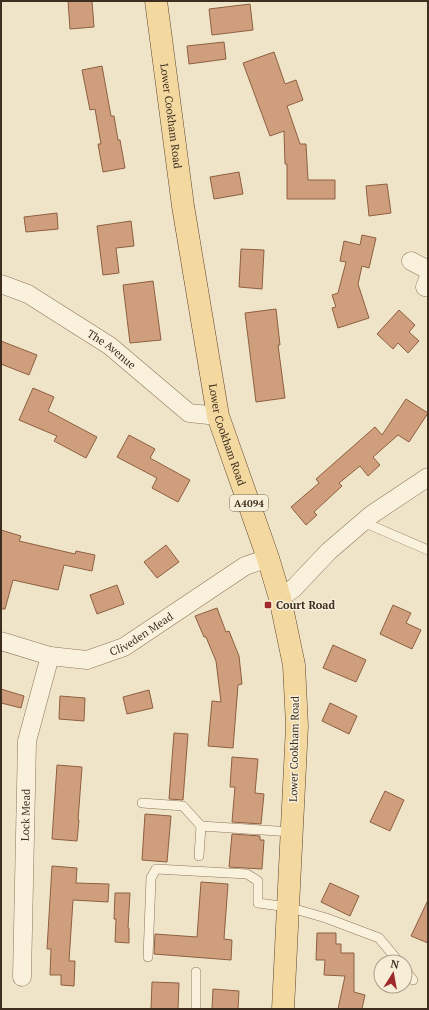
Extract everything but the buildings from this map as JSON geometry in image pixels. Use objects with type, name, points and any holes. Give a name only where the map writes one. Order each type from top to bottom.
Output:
[{"type":"main road","name":"Lower Cookham Road","points":[[156,1],[183,206],[218,416],[268,558],[280,598],[294,665],[297,726],[283,1009]]},
{"type":"street","points":[[412,262],[427,278]]},
{"type":"street","name":"The Avenue","points":[[1,284],[28,294],[110,346],[189,413],[218,416]]},
{"type":"street","points":[[280,598],[293,589],[329,551],[362,522],[428,477]]},
{"type":"street","name":"Cliveden Mead","points":[[1,641],[50,656],[87,660],[124,646],[245,566],[268,558]]},
{"type":"street","name":"Lock Mead","points":[[22,977],[27,741],[50,656]]},
{"type":"lane","points":[[362,522],[428,550]]},
{"type":"lane","points":[[142,803],[182,806],[201,826],[292,832]]},
{"type":"lane","points":[[199,856],[201,826]]},
{"type":"lane","points":[[148,957],[150,878],[156,869],[247,874],[258,881],[258,904],[288,907],[326,918],[379,938],[393,954]]},
{"type":"lane","points":[[196,972],[196,1009]]},
{"type":"place","name":"Court Road","points":[[268,605]]}]
